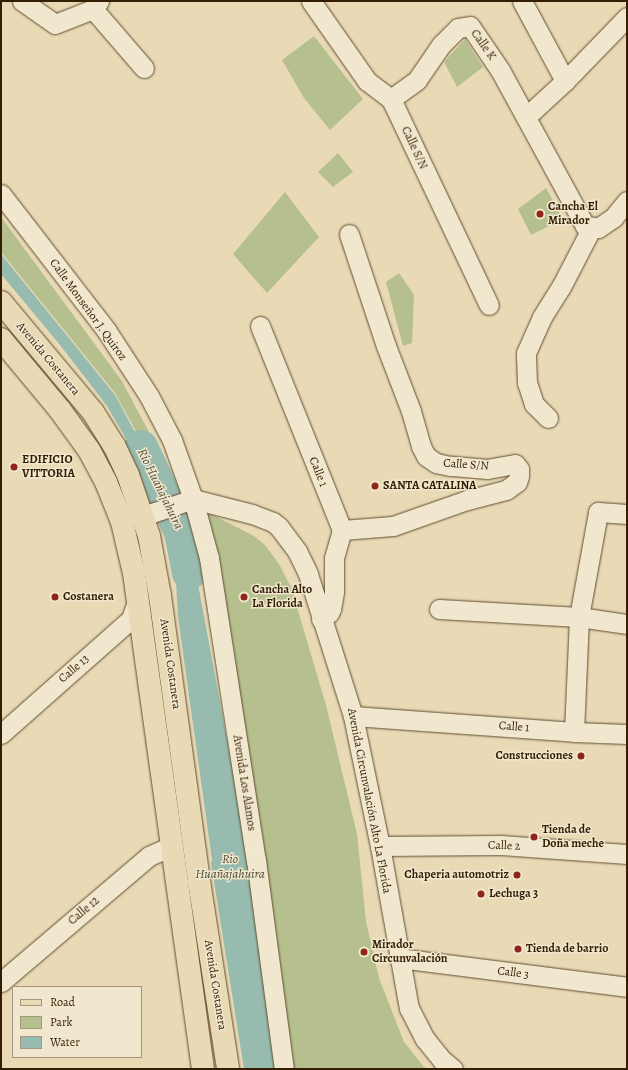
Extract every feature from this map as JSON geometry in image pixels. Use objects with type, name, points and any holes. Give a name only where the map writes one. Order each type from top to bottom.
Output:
[{"type":"main road","name":"Avenida Costanera","points":[[1,302],[93,412],[114,445],[128,475],[150,513],[149,536],[160,596],[194,843],[228,1069]]},
{"type":"main road","name":"Avenida Costanera","points":[[1,339],[60,410],[89,450],[106,482],[122,522],[134,573],[138,599],[203,1069]]},
{"type":"main road","points":[[122,522],[150,513]]},
{"type":"main road","points":[[138,599],[160,596]]},
{"type":"main road","points":[[171,846],[194,843]]},
{"type":"street","points":[[22,1],[55,24],[96,5],[144,68]]},
{"type":"street","points":[[311,1],[366,81],[391,99]]},
{"type":"street","points":[[522,1],[566,81]]},
{"type":"street","points":[[526,117],[566,81],[627,17]]},
{"type":"street","name":"Calle K","points":[[391,99],[416,80],[441,45],[458,28],[470,26],[500,70],[585,226],[592,227]]},
{"type":"street","name":"Calle S/N","points":[[391,99],[488,305]]},
{"type":"street","name":"Calle Monseñor J. Quiroz","points":[[1,194],[106,330],[149,396],[172,440],[185,502]]},
{"type":"street","points":[[548,418],[534,404],[527,383],[526,353],[542,317],[561,287],[592,227],[598,228],[613,218],[627,201]]},
{"type":"street","name":"Calle S/N","points":[[342,530],[393,526],[467,500],[506,490],[517,482],[519,476],[519,470],[515,464],[487,469],[450,466],[436,463],[426,456],[421,446],[411,411],[386,346],[349,234]]},
{"type":"street","name":"Calle 1","points":[[260,326],[342,530]]},
{"type":"street","points":[[150,513],[185,502]]},
{"type":"street","name":"Avenida Circunvalación Alto La Florida","points":[[185,502],[252,514],[273,522],[279,527],[297,551],[308,574],[321,619],[353,716],[380,846],[398,958],[408,1008],[425,1039],[442,1060],[453,1069]]},
{"type":"street","name":"Avenida Los Alamos","points":[[185,502],[209,558],[256,860],[284,1069]]},
{"type":"street","points":[[574,732],[579,617],[598,512],[627,514]]},
{"type":"street","points":[[321,619],[329,614],[331,608],[334,592],[334,558],[342,530]]},
{"type":"street","name":"Calle 13","points":[[1,734],[131,619],[138,599]]},
{"type":"street","points":[[439,609],[579,617],[627,624]]},
{"type":"street","name":"Calle 1","points":[[353,716],[574,732],[627,734]]},
{"type":"street","name":"Calle 2","points":[[380,846],[500,845],[627,854]]},
{"type":"street","name":"Calle 12","points":[[1,982],[148,856],[171,846]]},
{"type":"street","name":"Calle 3","points":[[398,958],[627,987]]},
{"type":"green space","points":[[314,36],[363,99],[330,130],[304,98],[282,60]]},
{"type":"green space","points":[[465,39],[483,67],[457,87],[444,62]]},
{"type":"green space","points":[[338,153],[353,172],[333,187],[318,172]]},
{"type":"green space","name":"Cancha El Mirador","points":[[546,188],[563,219],[531,235],[518,209]]},
{"type":"green space","points":[[285,192],[319,237],[267,293],[233,254]]},
{"type":"green space","points":[[1,217],[122,381],[150,434],[171,485],[166,486],[115,393],[1,252]]},
{"type":"green space","points":[[399,273],[414,295],[412,343],[403,346],[386,282]]},
{"type":"green space","points":[[207,512],[254,536],[265,545],[279,564],[291,587],[326,705],[357,834],[366,921],[379,978],[404,1042],[424,1067],[429,1069],[291,1069],[200,527]]},
{"type":"water","points":[[1,254],[115,395],[165,488],[152,492],[139,461],[107,406],[60,345],[1,274]]},
{"type":"water","name":"Río Huañajahuira","points":[[187,525],[237,793],[278,1069],[244,1069],[211,863],[212,860],[178,617],[173,530]]},
{"type":"waterway","name":"Río Huañajahuira","points":[[141,447],[181,532],[189,573]]},
{"type":"place","name":"Cancha El Mirador","points":[[540,214]]},
{"type":"place","name":"EDIFICIO VITTORIA","points":[[14,467]]},
{"type":"place","name":"SANTA CATALINA","points":[[375,486]]},
{"type":"place","name":"Costanera","points":[[55,597]]},
{"type":"place","name":"Cancha Alto La Florida","points":[[244,597]]},
{"type":"place","name":"Construcciones","points":[[581,756]]},
{"type":"place","name":"Tienda de Doña meche","points":[[534,837]]},
{"type":"place","name":"Chaperia automotriz","points":[[517,875]]},
{"type":"place","name":"Lechuga 3","points":[[481,894]]},
{"type":"place","name":"Tienda de barrio","points":[[518,949]]},
{"type":"place","name":"Mirador Circunvalación","points":[[364,952]]}]
